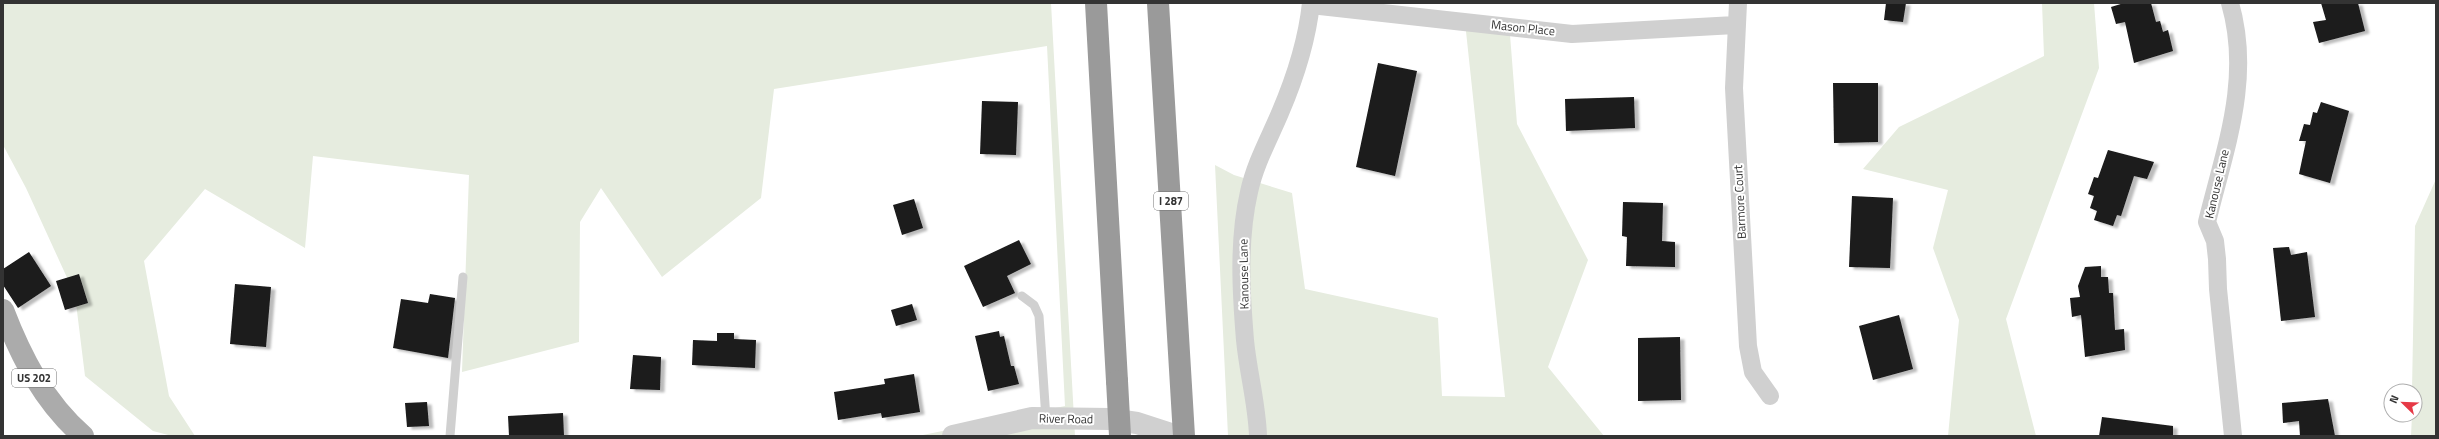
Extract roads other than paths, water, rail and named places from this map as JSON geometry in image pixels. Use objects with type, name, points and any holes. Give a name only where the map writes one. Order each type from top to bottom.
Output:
[{"type":"highway","points":[[1096,3],[1120,436]]},
{"type":"highway","name":"I 287","points":[[1158,3],[1184,436]]},
{"type":"main road","name":"US 202","points":[[4,314],[33,376],[56,408],[83,436]]},
{"type":"street","name":"Barmore Court","points":[[1738,3],[1735,25],[1734,88],[1748,346],[1753,372],[1770,396]]},
{"type":"street","name":"Kanouse Lane","points":[[2230,3],[2239,49],[2238,94],[2207,222],[2214,241],[2218,263],[2218,289],[2233,436]]},
{"type":"street","name":"Mason Place","points":[[1311,4],[1572,34],[1735,25]]},
{"type":"street","name":"Kanouse Lane","points":[[1258,436],[1245,340],[1241,256],[1244,217],[1249,191],[1261,153],[1295,76],[1307,37],[1311,4]]},
{"type":"street","name":"River Road","points":[[953,436],[1032,418],[1110,419],[1137,423],[1177,436]]},
{"type":"lane","points":[[450,436],[463,277]]},
{"type":"lane","points":[[1022,296],[1034,305],[1040,316],[1046,418]]}]
